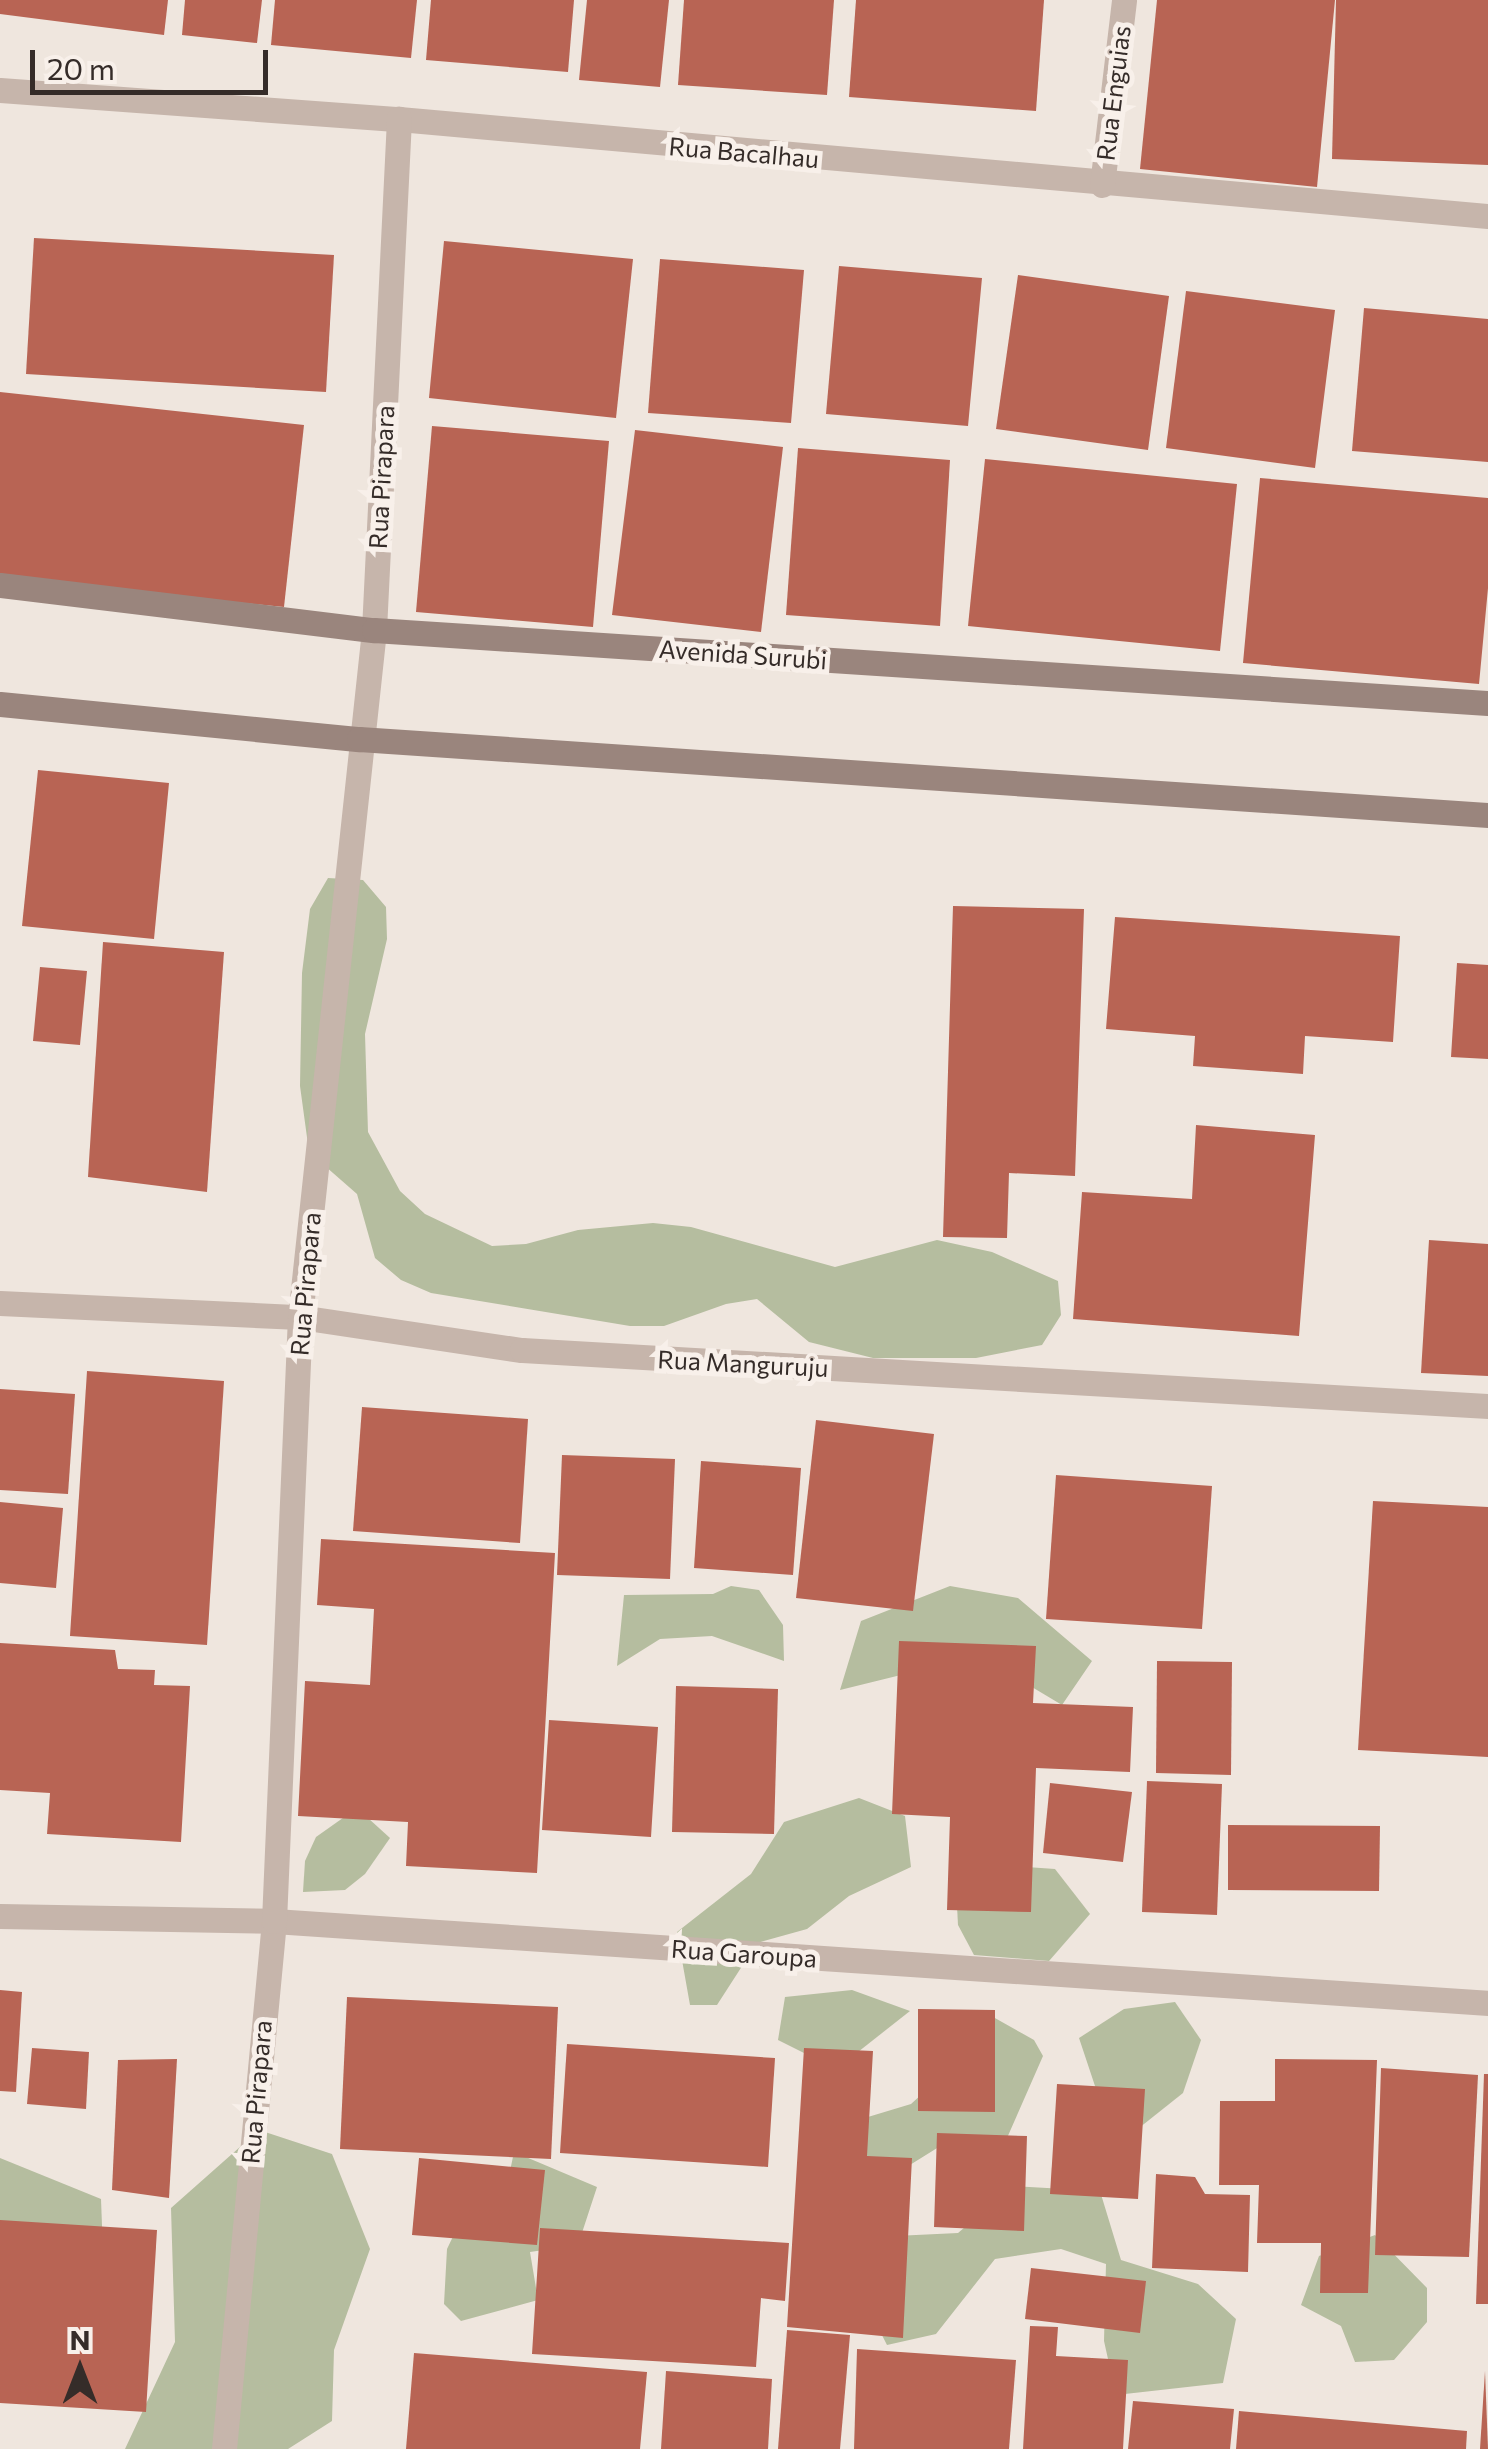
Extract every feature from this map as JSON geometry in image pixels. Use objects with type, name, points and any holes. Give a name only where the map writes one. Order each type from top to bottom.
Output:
[{"type":"street","name":"Rua Enguias","points":[[1102,185],[1124,0]]},
{"type":"street","name":"Rua Bacalhau","points":[[0,90],[399,119],[1102,185],[1488,216]]},
{"type":"street","name":"Rua Pirapara","points":[[224,2449],[274,1922],[300,1317],[359,739],[374,630],[399,119]]},
{"type":"street","name":"Avenida Surubi","points":[[0,586],[374,630],[1488,703]]},
{"type":"street","points":[[0,704],[359,739],[1488,815]]},
{"type":"street","name":"Rua Manguruju","points":[[0,1304],[300,1317],[522,1350],[1488,1406]]},
{"type":"street","name":"Rua Garoupa","points":[[0,1916],[274,1922],[1488,2003]]},
{"type":"green space","points":[[328,878],[363,880],[386,907],[387,939],[365,1034],[368,1132],[400,1191],[425,1214],[492,1246],[526,1244],[578,1230],[653,1223],[691,1227],[835,1267],[937,1240],[992,1252],[1058,1281],[1061,1315],[1042,1345],[976,1358],[873,1358],[809,1342],[757,1299],[726,1304],[664,1326],[630,1326],[431,1293],[401,1280],[375,1258],[357,1194],[309,1152],[300,1086],[302,973],[310,909]]},
{"type":"green space","points":[[731,1586],[759,1590],[783,1625],[784,1661],[712,1636],[660,1639],[617,1666],[624,1595],[713,1594]]},
{"type":"green space","points":[[950,1586],[1018,1598],[1092,1661],[1062,1705],[960,1644],[909,1673],[840,1690],[861,1621]]},
{"type":"green space","points":[[859,1798],[905,1816],[911,1867],[849,1896],[807,1929],[757,1943],[717,2005],[690,2005],[677,1932],[751,1874],[784,1822]]},
{"type":"green space","points":[[357,1808],[390,1838],[365,1874],[345,1890],[303,1892],[305,1861],[316,1837]]},
{"type":"green space","points":[[1012,1866],[1055,1869],[1090,1914],[1049,1961],[974,1955],[958,1925],[956,1887]]},
{"type":"green space","points":[[852,1990],[910,2011],[844,2063],[810,2056],[778,2040],[785,1997]]},
{"type":"green space","points":[[1175,2002],[1201,2040],[1183,2093],[1139,2128],[1105,2116],[1079,2038],[1124,2009]]},
{"type":"green space","points":[[986,2013],[1034,2040],[1043,2056],[1007,2138],[950,2140],[889,2178],[841,2165],[858,2120],[911,2104],[956,2063]]},
{"type":"green space","points":[[259,2130],[332,2154],[370,2249],[334,2350],[332,2421],[288,2449],[125,2449],[175,2342],[171,2208]]},
{"type":"green space","points":[[514,2152],[597,2187],[578,2245],[530,2252],[538,2300],[461,2321],[444,2304],[447,2249],[459,2224],[501,2214]]},
{"type":"green space","points":[[0,2158],[101,2199],[103,2252],[0,2227]]},
{"type":"green space","points":[[1013,2186],[1100,2191],[1121,2260],[1198,2284],[1236,2319],[1223,2383],[1116,2395],[1104,2341],[1106,2264],[1061,2249],[995,2259],[936,2334],[887,2345],[856,2284],[895,2236],[958,2233]]},
{"type":"green space","points":[[1375,2235],[1427,2288],[1427,2322],[1394,2360],[1355,2362],[1341,2326],[1301,2305],[1319,2256]]},
{"type":"building","points":[[0,0],[168,0],[164,35],[0,14]]},
{"type":"building","points":[[185,0],[262,0],[257,43],[182,35]]},
{"type":"building","points":[[275,0],[417,0],[411,58],[271,45]]},
{"type":"building","points":[[431,0],[574,0],[568,72],[426,60]]},
{"type":"building","points":[[587,0],[669,0],[660,87],[579,80]]},
{"type":"building","points":[[684,0],[834,0],[827,95],[678,85]]},
{"type":"building","points":[[856,0],[1044,0],[1036,111],[849,97]]},
{"type":"building","points":[[1157,0],[1335,0],[1317,187],[1140,169]]},
{"type":"building","points":[[1336,0],[1488,0],[1488,165],[1332,159]]},
{"type":"building","points":[[34,238],[334,255],[326,392],[26,374]]},
{"type":"building","points":[[444,241],[633,259],[616,418],[429,398]]},
{"type":"building","points":[[660,259],[804,270],[791,423],[648,413]]},
{"type":"building","points":[[839,266],[982,278],[968,426],[826,414]]},
{"type":"building","points":[[1018,275],[1169,296],[1148,450],[996,429]]},
{"type":"building","points":[[1186,291],[1335,310],[1315,468],[1166,448]]},
{"type":"building","points":[[1364,308],[1488,319],[1488,462],[1352,451]]},
{"type":"building","points":[[0,392],[304,425],[284,607],[0,578]]},
{"type":"building","points":[[432,426],[609,441],[593,627],[416,612]]},
{"type":"building","points":[[635,430],[783,447],[761,632],[612,615]]},
{"type":"building","points":[[798,448],[950,460],[940,626],[786,615]]},
{"type":"building","points":[[985,459],[1237,484],[1220,651],[968,626]]},
{"type":"building","points":[[1260,478],[1488,498],[1488,588],[1479,684],[1243,663]]},
{"type":"building","points":[[38,770],[169,783],[154,939],[22,926]]},
{"type":"building","points":[[953,906],[1084,909],[1075,1176],[1009,1173],[1007,1238],[943,1237]]},
{"type":"building","points":[[1115,917],[1400,936],[1393,1042],[1305,1036],[1303,1074],[1193,1066],[1195,1036],[1106,1029]]},
{"type":"building","points":[[103,942],[224,952],[207,1192],[88,1177]]},
{"type":"building","points":[[1457,963],[1488,965],[1488,1059],[1451,1057]]},
{"type":"building","points":[[40,967],[87,971],[80,1045],[33,1041]]},
{"type":"building","points":[[1196,1125],[1315,1135],[1299,1336],[1073,1319],[1082,1192],[1192,1199]]},
{"type":"building","points":[[1429,1240],[1488,1244],[1488,1376],[1421,1373]]},
{"type":"building","points":[[87,1371],[224,1381],[207,1645],[70,1636]]},
{"type":"building","points":[[0,1389],[75,1394],[68,1494],[0,1490]]},
{"type":"building","points":[[362,1407],[528,1419],[520,1543],[353,1531]]},
{"type":"building","points":[[816,1420],[934,1434],[913,1611],[796,1598]]},
{"type":"building","points":[[562,1455],[675,1459],[670,1579],[557,1575]]},
{"type":"building","points":[[701,1461],[801,1468],[793,1575],[694,1568]]},
{"type":"building","points":[[1056,1475],[1212,1486],[1202,1629],[1046,1619]]},
{"type":"building","points":[[1373,1501],[1488,1507],[1488,1757],[1358,1750]]},
{"type":"building","points":[[0,1502],[63,1508],[56,1588],[0,1583]]},
{"type":"building","points":[[321,1539],[555,1553],[537,1873],[406,1866],[408,1822],[298,1816],[305,1681],[370,1685],[374,1609],[317,1605]]},
{"type":"building","points":[[899,1641],[1036,1646],[1033,1703],[1133,1707],[1130,1772],[1036,1768],[1031,1912],[947,1910],[950,1817],[892,1814]]},
{"type":"building","points":[[0,1643],[115,1650],[118,1669],[155,1670],[154,1685],[190,1686],[181,1842],[47,1834],[50,1793],[0,1790]]},
{"type":"building","points":[[1157,1661],[1232,1662],[1231,1775],[1156,1773]]},
{"type":"building","points":[[676,1686],[778,1689],[774,1834],[672,1832]]},
{"type":"building","points":[[549,1720],[658,1727],[651,1837],[542,1830]]},
{"type":"building","points":[[1147,1781],[1222,1784],[1217,1915],[1142,1912]]},
{"type":"building","points":[[1050,1783],[1132,1792],[1123,1862],[1043,1853]]},
{"type":"building","points":[[1228,1825],[1380,1826],[1379,1891],[1228,1890]]},
{"type":"building","points":[[0,1990],[22,1992],[16,2092],[0,2091]]},
{"type":"building","points":[[347,1997],[558,2007],[551,2159],[340,2149]]},
{"type":"building","points":[[918,2009],[995,2010],[995,2112],[918,2111]]},
{"type":"building","points":[[567,2044],[775,2058],[768,2167],[560,2153]]},
{"type":"building","points":[[32,2048],[89,2052],[86,2109],[27,2104]]},
{"type":"building","points":[[804,2048],[873,2051],[867,2156],[912,2158],[903,2338],[787,2327]]},
{"type":"building","points":[[177,2059],[169,2198],[112,2190],[118,2060]]},
{"type":"building","points":[[1275,2059],[1377,2060],[1368,2293],[1320,2293],[1321,2243],[1257,2243],[1259,2185],[1219,2185],[1220,2101],[1275,2101]]},
{"type":"building","points":[[1381,2068],[1478,2075],[1469,2257],[1375,2255]]},
{"type":"building","points":[[1484,2074],[1488,2074],[1488,2304],[1476,2304]]},
{"type":"building","points":[[1057,2084],[1145,2089],[1138,2199],[1050,2194]]},
{"type":"building","points":[[937,2133],[1027,2136],[1024,2231],[934,2227]]},
{"type":"building","points":[[419,2158],[545,2170],[537,2245],[412,2235]]},
{"type":"building","points":[[1156,2174],[1195,2177],[1205,2194],[1250,2195],[1248,2272],[1152,2268]]},
{"type":"building","points":[[0,2220],[157,2230],[146,2412],[0,2403]]},
{"type":"building","points":[[540,2228],[789,2243],[785,2301],[761,2298],[756,2367],[532,2354]]},
{"type":"building","points":[[1031,2268],[1146,2281],[1140,2333],[1025,2319]]},
{"type":"building","points":[[1030,2326],[1058,2327],[1056,2356],[1128,2360],[1123,2449],[1023,2449]]},
{"type":"building","points":[[787,2330],[850,2335],[840,2449],[778,2449]]},
{"type":"building","points":[[857,2349],[1016,2360],[1009,2449],[854,2449]]},
{"type":"building","points":[[414,2353],[647,2372],[640,2449],[406,2449]]},
{"type":"building","points":[[666,2371],[772,2379],[768,2449],[661,2449]]},
{"type":"building","points":[[1485,2371],[1488,2449],[1480,2449]]},
{"type":"building","points":[[1133,2401],[1234,2409],[1230,2449],[1128,2449]]},
{"type":"building","points":[[1239,2411],[1467,2431],[1466,2449],[1236,2449]]}]
